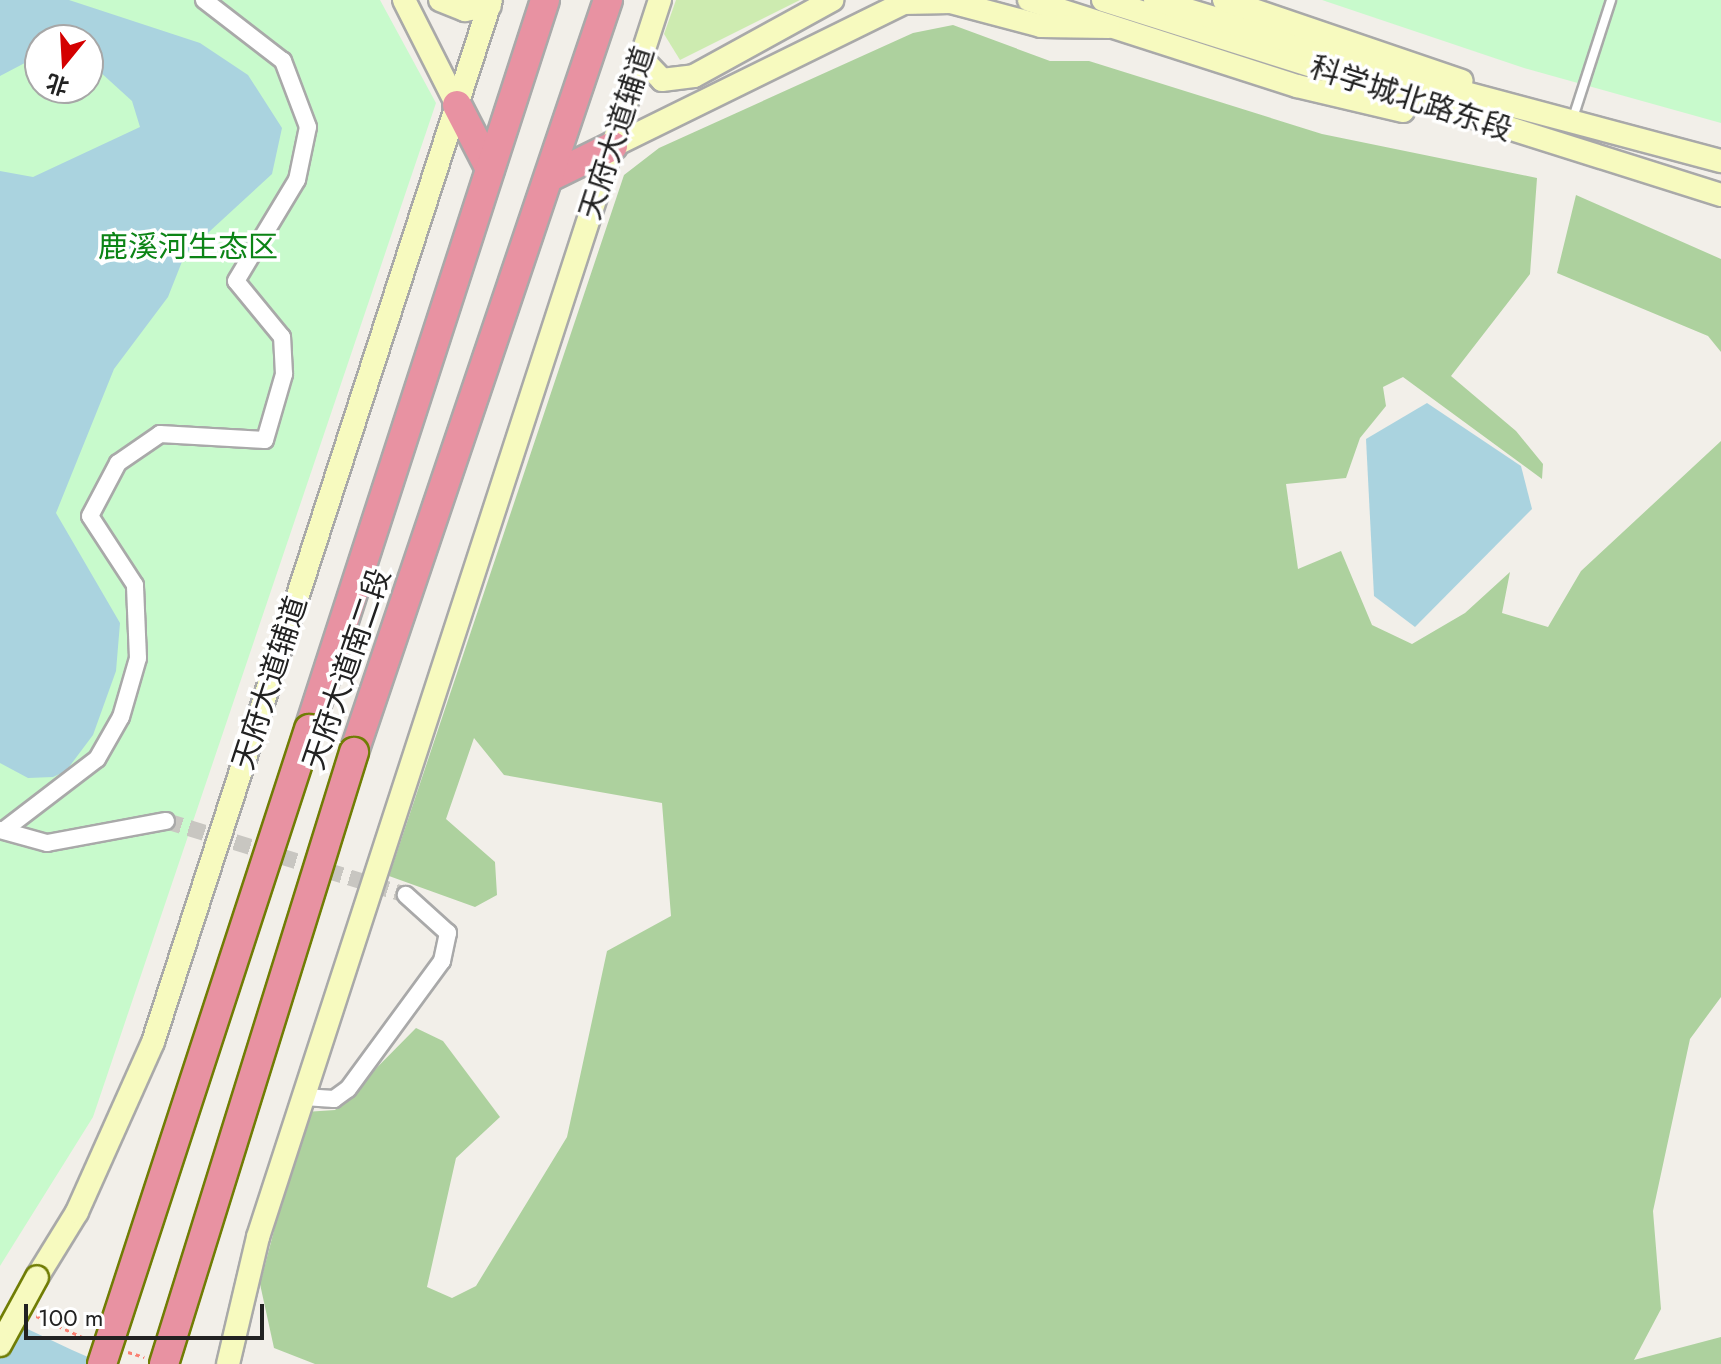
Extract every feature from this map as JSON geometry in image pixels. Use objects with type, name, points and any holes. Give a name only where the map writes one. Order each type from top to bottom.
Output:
[{"type":"highway","name":"天府大道南二段","points":[[106,1352],[545,0]]},
{"type":"highway","name":"天府大道南二段","points":[[158,1362],[354,752],[552,176],[608,0]]},
{"type":"highway","points":[[457,105],[490,169]]},
{"type":"highway","points":[[552,176],[613,146]]},
{"type":"street","points":[[2,830],[97,759],[121,717],[138,658],[135,585],[90,516],[118,463],[160,434],[265,440],[284,374],[282,337],[236,281],[297,180],[308,127],[283,61],[204,0]]},
{"type":"street","points":[[404,0],[457,105]]},
{"type":"street","points":[[440,0],[465,10],[490,3]]},
{"type":"street","name":"天府大道辅道","points":[[230,1353],[304,1097],[660,0]]},
{"type":"street","points":[[642,59],[662,80],[685,79],[832,0]]},
{"type":"street","points":[[1029,0],[1297,86],[1496,127]]},
{"type":"street","name":"科学城北路东段","points":[[1103,0],[1496,127],[1721,195]]},
{"type":"street","name":"科学城北路东段","points":[[1155,0],[1721,161]]},
{"type":"street","points":[[1224,0],[1434,69],[1526,108]]},
{"type":"street","points":[[613,146],[903,3],[951,2],[1041,26],[1109,27]]},
{"type":"street","name":"天府大道辅道","points":[[0,1345],[83,1199],[153,1042],[490,3]]},
{"type":"street","points":[[2,830],[47,843],[166,821]]},
{"type":"street","points":[[304,1097],[334,1099],[348,1089],[442,961],[448,933],[406,895]]},
{"type":"lane","points":[[1573,118],[1611,0]]},
{"type":"path","points":[[25,1310],[106,1352],[158,1362]]},
{"type":"green space","name":"鹿溪河生态区","points":[[0,0],[380,0],[436,103],[93,1117],[0,1266]]},
{"type":"green space","points":[[676,0],[800,0],[680,60],[664,34]]},
{"type":"green space","points":[[1322,0],[1721,0],[1721,123],[1524,68]]},
{"type":"green space","points":[[953,25],[1050,61],[1089,61],[1322,134],[1537,178],[1530,274],[1451,376],[1516,431],[1543,464],[1542,479],[1403,377],[1383,387],[1386,406],[1360,438],[1346,478],[1286,484],[1298,569],[1341,551],[1372,625],[1412,644],[1465,613],[1510,572],[1502,613],[1548,627],[1581,571],[1721,441],[1721,997],[1690,1039],[1653,1211],[1661,1309],[1634,1360],[1721,1337],[1721,1364],[315,1364],[274,1348],[260,1284],[305,1112],[335,1110],[416,1028],[443,1041],[500,1117],[456,1158],[427,1287],[452,1298],[476,1286],[567,1137],[607,951],[671,916],[662,803],[504,775],[474,738],[446,819],[495,862],[497,895],[475,907],[389,876],[624,175],[659,148],[913,33]]},
{"type":"green space","points":[[1576,195],[1721,259],[1721,352],[1708,336],[1557,273]]},
{"type":"water","points":[[0,0],[69,0],[200,43],[248,75],[282,128],[272,174],[185,254],[168,297],[114,369],[56,513],[120,623],[116,671],[93,735],[66,771],[53,777],[28,778],[0,763],[0,171],[33,177],[140,127],[132,101],[104,76],[104,24],[24,24],[24,63],[0,76]]},
{"type":"water","points":[[1427,403],[1521,466],[1532,509],[1415,627],[1374,596],[1366,439]]},
{"type":"water","points":[[0,1316],[72,1350],[104,1364],[0,1364]]},
{"type":"tunnel","points":[[166,821],[406,895]]}]
